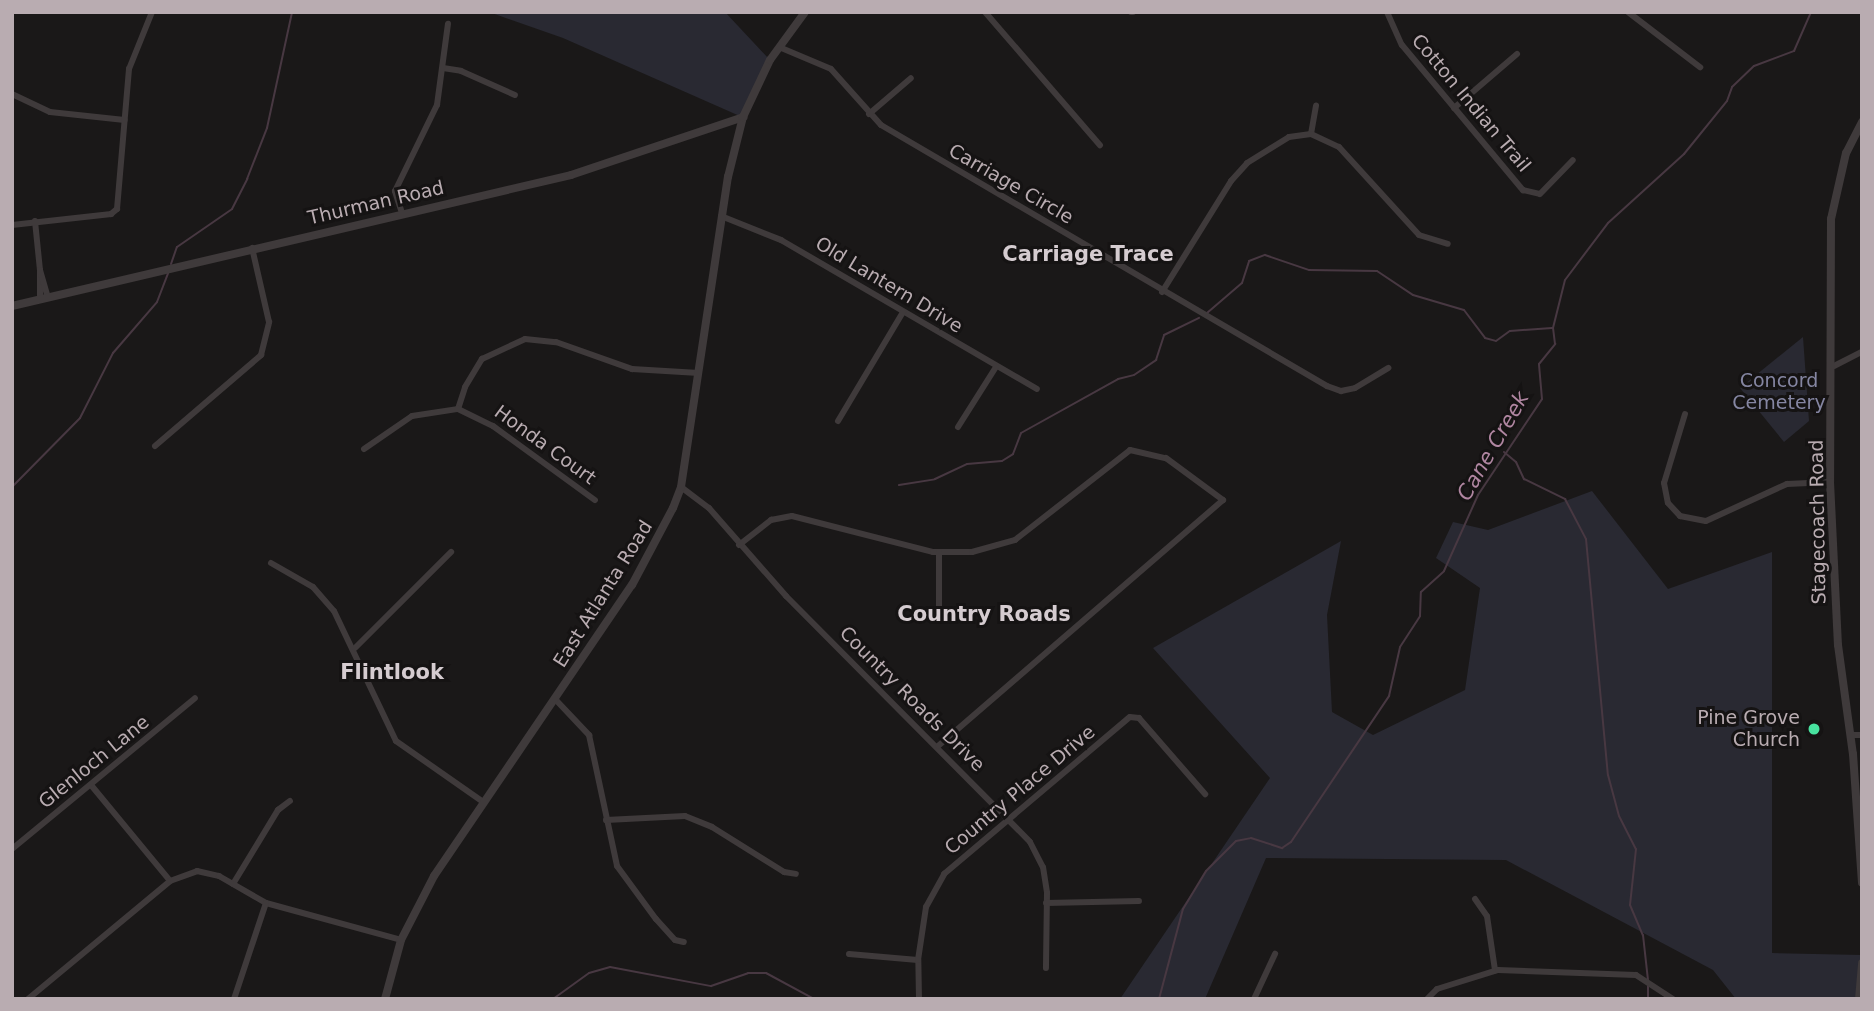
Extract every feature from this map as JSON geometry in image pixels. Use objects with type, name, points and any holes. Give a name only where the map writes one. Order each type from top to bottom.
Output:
[{"type":"street","points":[[12,225],[111,214],[117,209],[129,69],[152,12]]},
{"type":"street","name":"East Atlanta Road","points":[[385,999],[401,940],[434,876],[646,562],[681,487],[721,216],[743,117],[779,47],[805,12]]},
{"type":"street","points":[[985,12],[1100,145]]},
{"type":"street","name":"Cotton Indian Trail","points":[[1387,12],[1402,45],[1528,194],[1540,194],[1573,160]]},
{"type":"street","points":[[1628,12],[1700,67]]},
{"type":"street","points":[[402,214],[394,191],[437,104],[448,24]]},
{"type":"street","name":"Carriage Circle","points":[[779,47],[831,69],[869,114],[904,139],[1162,292],[1341,391],[1365,384],[1388,368]]},
{"type":"street","points":[[1454,108],[1517,54]]},
{"type":"street","points":[[443,68],[461,71],[515,95]]},
{"type":"street","points":[[869,114],[911,79]]},
{"type":"street","points":[[12,94],[50,112],[125,120]]},
{"type":"street","points":[[1311,134],[1316,105]]},
{"type":"street","name":"Thurman Road","points":[[12,306],[252,247],[571,175],[743,117]]},
{"type":"street","name":"Stagecoach Road","points":[[1862,122],[1846,153],[1831,219],[1834,366],[1830,482],[1838,645],[1850,735],[1862,883]]},
{"type":"street","points":[[1162,292],[1220,196],[1247,163],[1289,137],[1311,134],[1339,147],[1356,162],[1419,235],[1448,244]]},
{"type":"street","name":"Old Lantern Drive","points":[[721,216],[781,240],[1037,389]]},
{"type":"street","points":[[35,221],[44,299]]},
{"type":"street","points":[[155,446],[261,355],[269,322],[252,247]]},
{"type":"street","points":[[838,421],[903,312]]},
{"type":"street","points":[[364,449],[412,416],[458,409],[465,387],[482,359],[525,339],[556,342],[632,369],[699,373]]},
{"type":"street","points":[[1834,366],[1862,352]]},
{"type":"street","points":[[958,427],[996,367]]},
{"type":"street","name":"Honda Court","points":[[458,409],[493,426],[595,500]]},
{"type":"street","points":[[1685,414],[1664,483],[1668,503],[1680,516],[1706,521],[1787,484],[1830,482]]},
{"type":"street","points":[[739,545],[771,520],[792,516],[939,552],[972,552],[1015,540],[1130,450],[1166,458],[1223,500],[938,746]]},
{"type":"street","name":"Country Roads Drive","points":[[681,487],[709,508],[739,545],[1009,817],[1040,858],[1046,903],[1046,968]]},
{"type":"street","points":[[355,648],[451,552]]},
{"type":"street","points":[[939,552],[939,615]]},
{"type":"street","points":[[271,563],[313,587],[334,611],[355,648],[396,741],[483,802]]},
{"type":"street","name":"Glenloch Lane","points":[[12,849],[195,698]]},
{"type":"street","points":[[555,699],[590,735],[617,866],[626,883],[676,940],[684,942]]},
{"type":"street","name":"Country Place Drive","points":[[919,999],[918,960],[931,894],[944,874],[1009,817],[1135,715],[1205,794]]},
{"type":"street","points":[[1850,735],[1862,735]]},
{"type":"street","points":[[91,785],[170,881]]},
{"type":"street","points":[[233,884],[278,810],[290,801]]},
{"type":"street","points":[[606,820],[685,816],[712,827],[784,872],[796,874]]},
{"type":"street","points":[[28,999],[170,881],[198,871],[233,884],[266,903],[401,940]]},
{"type":"street","points":[[1475,899],[1487,916],[1495,970]]},
{"type":"street","points":[[1046,903],[1139,901]]},
{"type":"street","points":[[234,999],[266,903]]},
{"type":"street","points":[[849,954],[918,960]]},
{"type":"street","points":[[1254,999],[1275,954]]},
{"type":"street","points":[[1859,999],[1862,963]]},
{"type":"street","points":[[1427,999],[1437,989],[1495,970],[1636,975],[1673,999]]},
{"type":"green space","points":[[489,12],[725,12],[768,58],[742,117],[563,38]]},
{"type":"green space","name":"Concord Cemetery","points":[[1803,337],[1809,421],[1784,442],[1740,388]]},
{"type":"green space","points":[[1592,491],[1668,589],[1772,552],[1772,953],[1862,955],[1860,999],[1736,999],[1713,970],[1506,860],[1266,858],[1205,999],[1120,999],[1270,778],[1153,648],[1341,541],[1327,615],[1332,712],[1373,735],[1465,690],[1480,588],[1436,558],[1453,522],[1488,530]]},
{"type":"waterway","points":[[171,264],[177,247],[232,209],[247,179],[267,128],[292,12]]},
{"type":"waterway","name":"Cane Creek","points":[[1159,999],[1183,909],[1206,871],[1236,841],[1251,838],[1282,848],[1291,842],[1389,696],[1400,647],[1420,616],[1421,592],[1444,571],[1478,495],[1542,399],[1539,364],[1555,344],[1553,328],[1565,280],[1608,223],[1684,154],[1727,101],[1732,87],[1754,66],[1794,51],[1811,12]]},
{"type":"waterway","points":[[1207,313],[1242,283],[1249,261],[1265,255],[1309,270],[1377,271],[1413,295],[1464,310],[1485,338],[1496,341],[1510,331],[1552,328]]},
{"type":"waterway","points":[[12,487],[80,418],[113,353],[157,302],[168,273]]},
{"type":"waterway","points":[[899,485],[935,479],[967,464],[1002,461],[1013,454],[1021,433],[1118,379],[1134,375],[1156,360],[1164,335],[1199,318]]},
{"type":"waterway","points":[[1504,452],[1516,462],[1524,479],[1565,499],[1586,539],[1608,775],[1619,816],[1636,849],[1630,905],[1643,935],[1648,980]]},
{"type":"waterway","points":[[553,999],[589,973],[610,967],[711,986],[748,973],[766,973],[814,999]]},
{"type":"waterway","points":[[1648,986],[1648,999]]},
{"type":"place","name":"Pine Grove Church","points":[[1814,729]]},
{"type":"district","name":"Carriage Trace","points":[[1088,254]]},
{"type":"district","name":"Country Roads","points":[[984,614]]},
{"type":"district","name":"Flintlook","points":[[392,672]]}]
